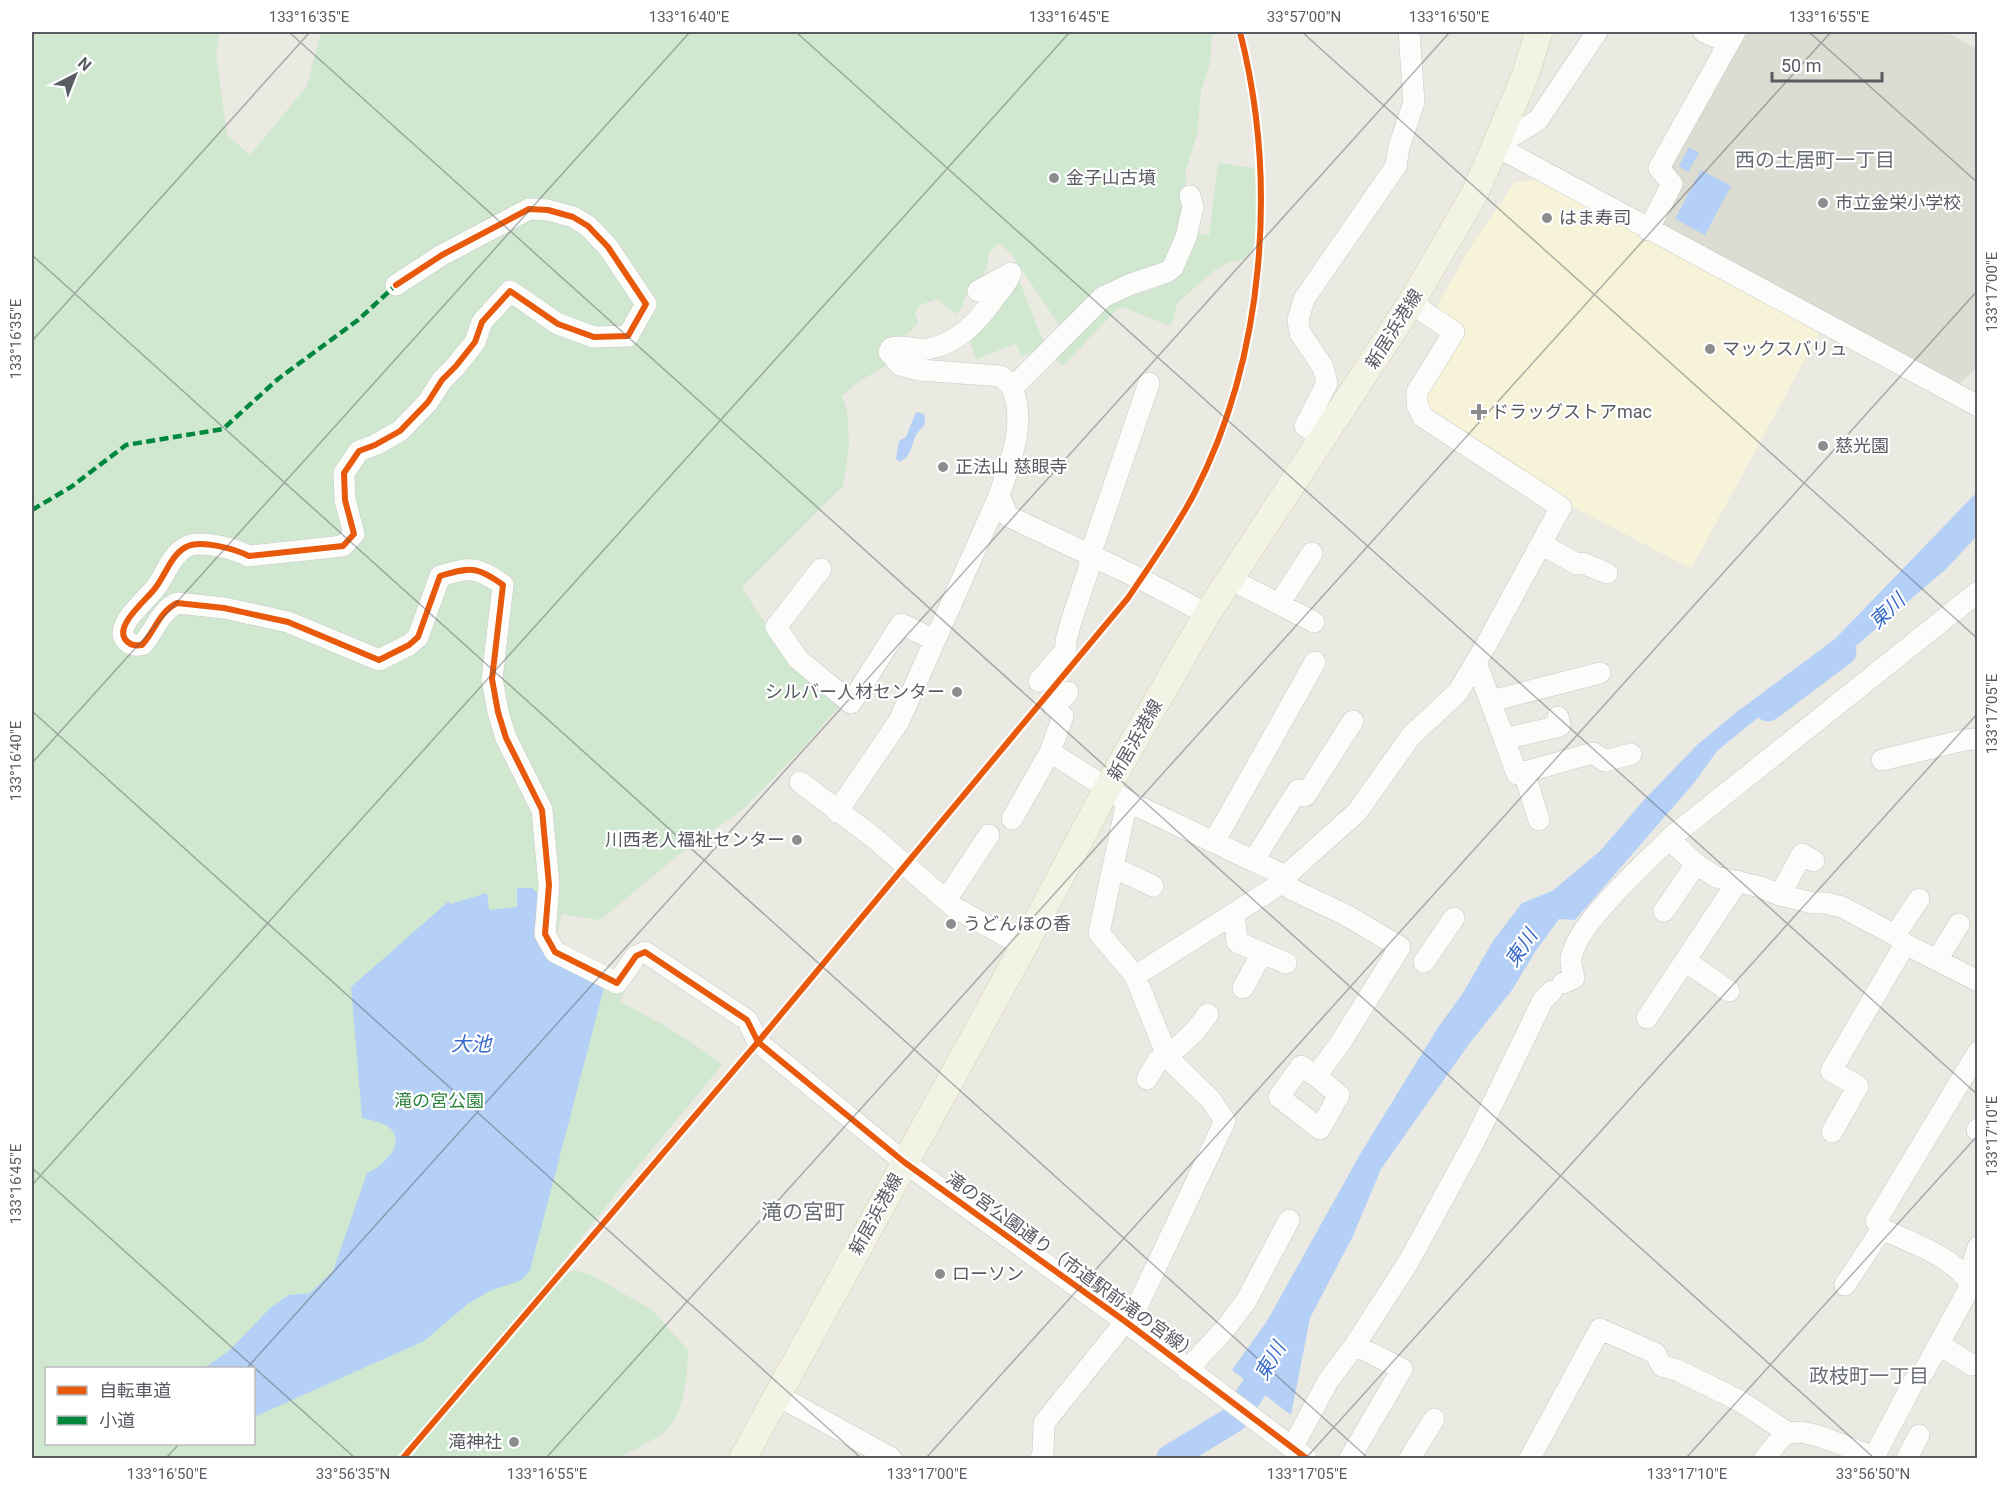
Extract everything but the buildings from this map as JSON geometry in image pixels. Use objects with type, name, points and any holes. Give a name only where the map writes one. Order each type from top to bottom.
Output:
[{"type":"main road","name":"新居浜港線","points":[[749,1456],[777,1395],[1024,945],[1117,795],[1207,614],[1411,303],[1475,193],[1525,76],[1539,32]]},
{"type":"street","points":[[1323,438],[1305,426],[1327,383],[1323,367],[1300,333],[1298,320],[1304,299],[1396,166],[1399,147],[1414,102],[1409,32]]},
{"type":"street","points":[[1597,32],[1538,120],[1496,146],[1977,406]]},
{"type":"street","points":[[1648,230],[1672,184],[1659,168],[1732,37],[1704,32]]},
{"type":"street","points":[[1012,388],[1103,297],[1131,284],[1167,272],[1173,267],[1186,237],[1192,207],[1191,196]]},
{"type":"street","name":"滝の宮公園通り（市道駅前滝の宮線）","points":[[396,285],[442,255],[528,209],[548,210],[573,217],[588,226],[608,247],[646,304],[628,336],[594,337],[558,324],[510,291],[482,322],[475,342],[442,380],[428,402],[400,431],[359,451],[344,473],[345,500],[354,534],[343,546],[249,556],[236,550],[201,544],[188,546],[176,555],[156,588],[126,623],[123,632],[125,639],[137,646],[142,645],[157,620],[177,603],[224,608],[288,622],[379,660],[409,645],[418,637],[440,576],[461,570],[484,572],[503,585],[492,679],[506,738],[542,810],[549,885],[545,934],[555,951],[617,984],[636,956],[645,952],[747,1020],[758,1042],[904,1162],[1126,1322],[1294,1450]]},
{"type":"street","points":[[837,812],[899,721],[999,496],[1017,442],[1016,410],[1012,388],[1001,376],[919,370],[900,365],[889,352],[891,348],[898,346],[918,350],[930,348],[970,328],[982,315],[1011,273],[978,291]]},
{"type":"street","points":[[1135,976],[1285,881],[1290,872],[1357,812],[1411,735],[1458,692],[1562,507],[1423,417],[1418,404],[1417,392],[1454,332],[1411,303]]},
{"type":"street","points":[[1040,681],[1066,650],[1066,640],[1089,568],[1090,555],[1149,383]]},
{"type":"street","points":[[999,496],[1008,516],[1207,614]]},
{"type":"street","points":[[1541,544],[1577,564],[1582,563],[1607,573]]},
{"type":"street","points":[[1279,604],[1312,553]]},
{"type":"street","points":[[821,569],[776,627],[798,659],[851,703],[901,624],[935,640]]},
{"type":"street","points":[[1230,579],[1314,622]]},
{"type":"street","points":[[1294,1450],[1328,1381],[1409,1261],[1480,1130],[1543,1000],[1558,987],[1574,978],[1571,960],[1581,932],[1669,839],[1977,592]]},
{"type":"street","points":[[1476,662],[1517,774],[1593,753],[1605,761],[1631,754]]},
{"type":"street","points":[[1214,842],[1315,663]]},
{"type":"street","points":[[1491,701],[1600,673]]},
{"type":"street","points":[[1012,819],[1050,752],[1063,716],[1054,708],[1068,692]]},
{"type":"street","points":[[1253,861],[1298,790],[1305,796],[1353,721]]},
{"type":"street","points":[[1504,739],[1560,726]]},
{"type":"street","points":[[1882,760],[1964,740],[1977,739]]},
{"type":"street","points":[[1050,752],[1117,795],[1279,873],[1291,889],[1346,915],[1428,965],[1454,918]]},
{"type":"street","points":[[1524,772],[1539,820]]},
{"type":"street","points":[[800,782],[873,837],[954,908],[1024,945]]},
{"type":"street","points":[[1041,1458],[1044,1423],[1137,1307],[1225,1121],[1211,1100],[1168,1058],[1135,976],[1099,933],[1113,867],[1117,795]]},
{"type":"street","points":[[946,900],[989,835]]},
{"type":"street","points":[[1669,839],[1696,864],[1716,877],[1761,886],[1780,895],[1813,903],[1842,907],[1937,960],[1977,979]]},
{"type":"street","points":[[1780,895],[1802,854],[1814,861]]},
{"type":"street","points":[[1664,911],[1696,864]]},
{"type":"street","points":[[1113,867],[1153,886]]},
{"type":"street","points":[[1647,1018],[1738,881]]},
{"type":"street","points":[[1832,1132],[1858,1086],[1832,1071],[1920,899]]},
{"type":"street","points":[[1234,913],[1237,942],[1286,963]]},
{"type":"street","points":[[1937,960],[1959,924]]},
{"type":"street","points":[[1316,1076],[1341,1042],[1400,947]]},
{"type":"street","points":[[1243,988],[1262,953]]},
{"type":"street","points":[[1685,961],[1729,991]]},
{"type":"street","points":[[1147,1079],[1158,1060],[1196,1031],[1208,1014]]},
{"type":"street","points":[[1530,1458],[1600,1329],[1655,1353],[1662,1366],[1677,1370],[1740,1401],[1788,1432],[1819,1436],[1875,1458],[1914,1381],[1923,1373],[1940,1345],[1971,1285],[1965,1275],[1943,1259],[1882,1229],[1876,1221],[1977,1052]]},
{"type":"street","points":[[1187,1370],[1225,1329],[1246,1301],[1289,1220]]},
{"type":"street","points":[[1845,1285],[1882,1229]]},
{"type":"street","points":[[1968,1280],[1977,1247]]},
{"type":"street","points":[[1350,1458],[1402,1369],[1355,1344]]},
{"type":"street","points":[[1940,1345],[1972,1365]]},
{"type":"street","points":[[777,1395],[891,1458]]},
{"type":"street","points":[[1410,1458],[1434,1419]]},
{"type":"street","points":[[1765,1458],[1788,1432]]},
{"type":"street","points":[[1907,1458],[1919,1435]]},
{"type":"shaded area","name":"市立金栄小学校","points":[[1742,32],[1946,32],[1977,49],[1977,367],[1958,385],[1660,223],[1667,164]]},
{"type":"shaded area","points":[[1540,180],[1821,330],[1691,569],[1566,503],[1425,406],[1429,383],[1463,328],[1436,308],[1471,246],[1515,182]]},
{"type":"green space","name":"滝の宮公園","points":[[32,32],[220,32],[216,54],[227,135],[250,155],[307,86],[321,32],[1222,32],[1212,35],[1210,63],[1201,90],[1197,135],[1185,172],[1188,200],[1174,260],[1064,332],[1010,252],[998,243],[989,253],[987,267],[979,283],[971,289],[956,314],[937,299],[920,305],[915,313],[918,322],[915,327],[906,335],[879,350],[887,365],[855,384],[842,396],[847,410],[849,446],[843,486],[742,587],[799,669],[843,702],[803,748],[743,809],[682,852],[600,920],[562,914],[556,938],[562,948],[626,987],[620,1002],[673,1031],[722,1065],[629,1177],[546,1283],[575,1270],[593,1276],[652,1310],[688,1350],[686,1381],[678,1413],[673,1422],[667,1430],[651,1441],[619,1458],[32,1458]]},
{"type":"green space","points":[[1218,163],[1255,168],[1256,242],[1249,253],[1241,260],[1216,269],[1184,297],[1177,304],[1171,326],[1124,308],[1117,309],[1063,366],[1052,356],[1119,295],[1145,292],[1164,284],[1180,265],[1198,233],[1209,236]]},
{"type":"green space","points":[[1017,275],[1044,343],[1032,352],[1021,356],[1016,344],[976,359],[968,334]]},
{"type":"water","points":[[1689,147],[1699,153],[1688,172],[1679,166]]},
{"type":"water","points":[[1701,170],[1731,186],[1705,235],[1675,219]]},
{"type":"water","points":[[916,412],[924,414],[925,424],[916,435],[909,454],[900,462],[896,459],[899,441],[906,437]]},
{"type":"water","points":[[1977,492],[1977,536],[1946,569],[1844,656],[1809,676],[1717,751],[1694,783],[1575,920],[1559,919],[1512,990],[1469,1044],[1381,1169],[1353,1236],[1310,1318],[1291,1415],[1232,1370],[1267,1321],[1362,1151],[1437,1029],[1463,993],[1493,941],[1522,903],[1552,891],[1600,851],[1644,800],[1697,745],[1738,711],[1835,639]]},
{"type":"water","name":"大池","points":[[517,888],[532,888],[538,894],[536,936],[541,950],[565,969],[605,984],[530,1270],[522,1280],[492,1290],[469,1303],[424,1341],[255,1417],[255,1367],[206,1367],[230,1350],[271,1307],[289,1295],[310,1293],[333,1271],[367,1173],[385,1160],[396,1141],[395,1134],[390,1128],[362,1118],[351,987],[449,901],[450,904],[487,893],[489,910],[517,907]]},
{"type":"waterway","name":"東川","points":[[1768,708],[1843,652]]},
{"type":"waterway","name":"東川","points":[[1170,1458],[1234,1419],[1274,1357]]},
{"type":"marked path","points":[[32,510],[71,487],[126,445],[223,429],[278,379],[358,320],[396,285]]},
{"type":"cycle path","points":[[403,1458],[758,1042],[1128,598],[1179,521],[1218,441],[1236,385],[1250,326],[1258,267],[1261,207],[1259,148],[1252,89],[1240,32]]},
{"type":"cycle path","points":[[396,285],[442,255],[529,209],[548,210],[573,217],[588,226],[608,247],[646,304],[628,336],[594,337],[558,324],[510,291],[482,322],[475,342],[442,380],[428,402],[400,431],[359,451],[344,473],[345,500],[354,534],[343,546],[249,556],[208,544],[186,547],[176,555],[156,587],[128,619],[123,633],[128,643],[142,645],[161,617],[177,603],[224,608],[288,622],[379,660],[409,645],[418,637],[440,576],[473,570],[480,571],[503,585],[492,679],[506,738],[542,810],[549,885],[545,934],[555,952],[617,983],[636,956],[645,952],[747,1020],[758,1042],[904,1162],[1126,1322],[1306,1458]]},
{"type":"place","name":"金子山古墳","points":[[1054,178]]},
{"type":"place","name":"市立金栄小学校","points":[[1823,203]]},
{"type":"place","name":"はま寿司","points":[[1547,218]]},
{"type":"place","name":"マックスバリュ","points":[[1710,349]]},
{"type":"place","name":"ドラッグストアmac","points":[[1479,412]]},
{"type":"place","name":"慈光園","points":[[1823,446]]},
{"type":"place","name":"正法山 慈眼寺","points":[[943,467]]},
{"type":"place","name":"シルバー人材センター","points":[[957,692]]},
{"type":"place","name":"川西老人福祉センター","points":[[797,840]]},
{"type":"place","name":"うどんほの香","points":[[951,924]]},
{"type":"place","name":"ローソン","points":[[940,1274]]},
{"type":"place","name":"滝神社","points":[[514,1442]]},
{"type":"district","name":"西の土居町一丁目","points":[[1815,160]]},
{"type":"district","name":"滝の宮町","points":[[803,1212]]},
{"type":"district","name":"政枝町一丁目","points":[[1869,1376]]}]
